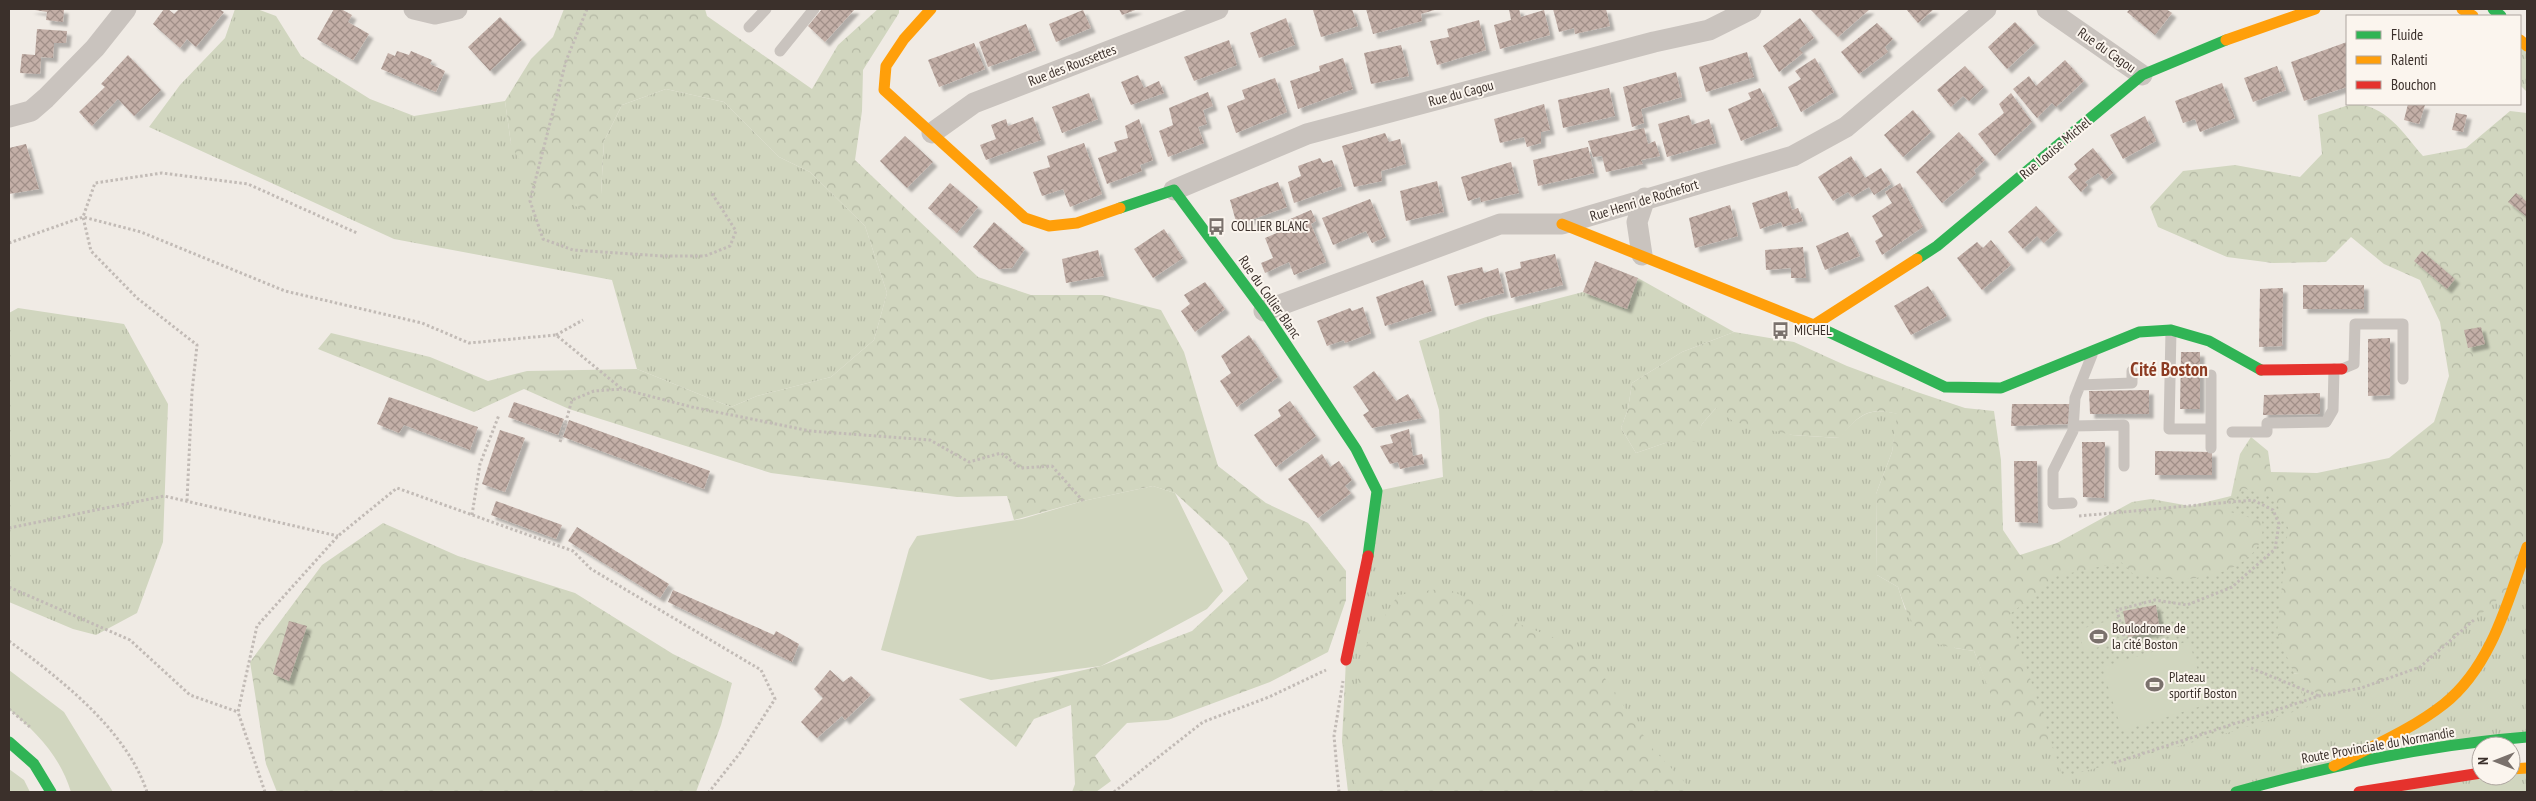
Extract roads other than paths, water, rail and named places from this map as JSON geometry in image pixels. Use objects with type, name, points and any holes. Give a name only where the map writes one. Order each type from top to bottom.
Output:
[{"type":"main road","points":[[931,9],[904,39],[886,66],[884,90],[1026,218],[1049,226],[1078,223],[1174,190]]},
{"type":"main road","name":"Rue Louise Michel","points":[[1814,325],[1937,246],[2142,75],[2289,12],[2315,9]]},
{"type":"main road","name":"Rue du Collier Blanc","points":[[1174,190],[1264,311],[1356,448],[1377,491],[1369,553],[1346,660]]},
{"type":"main road","points":[[1562,224],[1814,325],[1945,387],[2001,388],[2139,332],[2171,330],[2210,340],[2258,370],[2338,369]]},
{"type":"main road","points":[[2334,766],[2409,726],[2445,702],[2469,676],[2488,647],[2527,547]]},
{"type":"main road","points":[[9,742],[47,780],[51,792]]},
{"type":"main road","name":"Route Provinciale du Normandie","points":[[2236,792],[2334,766],[2471,744]]},
{"type":"main road","points":[[2359,792],[2471,778]]},
{"type":"street","points":[[9,117],[31,111],[46,98],[95,48],[126,9]]},
{"type":"street","points":[[414,9],[435,14],[457,9]]},
{"type":"street","name":"Rue des Roussettes","points":[[932,133],[974,103],[1218,9]]},
{"type":"street","name":"Rue du Cagou","points":[[1174,190],[1307,134],[1654,42],[1709,30],[1751,9]]},
{"type":"street","name":"Rue Henri de Rochefort","points":[[1264,311],[1500,224],[1562,224],[1645,198],[1793,156],[1846,127],[1986,9]]},
{"type":"street","name":"Rue du Cagou","points":[[2047,9],[2142,75]]},
{"type":"street","points":[[1642,255],[1637,222],[1645,198]]},
{"type":"lane","points":[[749,27],[766,9]]},
{"type":"lane","points":[[780,51],[814,9]]},
{"type":"lane","points":[[2232,432],[2268,432],[2268,423],[2326,422],[2333,410],[2338,369],[2354,364],[2355,324],[2403,324],[2403,379]]},
{"type":"lane","points":[[2171,330],[2169,430],[2211,429]]},
{"type":"lane","points":[[2072,503],[2053,504],[2053,472],[2073,426],[2074,398],[2094,351]]},
{"type":"lane","points":[[2080,385],[2132,383],[2132,371]]},
{"type":"lane","points":[[2211,376],[2211,448]]},
{"type":"lane","points":[[2073,426],[2124,425],[2124,466]]},
{"type":"place","name":"COLLIER BLANC","points":[[1217,226]]},
{"type":"place","name":"MICHEL","points":[[1780,330]]},
{"type":"place","name":"Boulodrome de la cité Boston","points":[[2098,636]]},
{"type":"place","name":"Plateau sportif Boston","points":[[2155,685]]},
{"type":"district","name":"Cité Boston","points":[[2169,369]]}]
